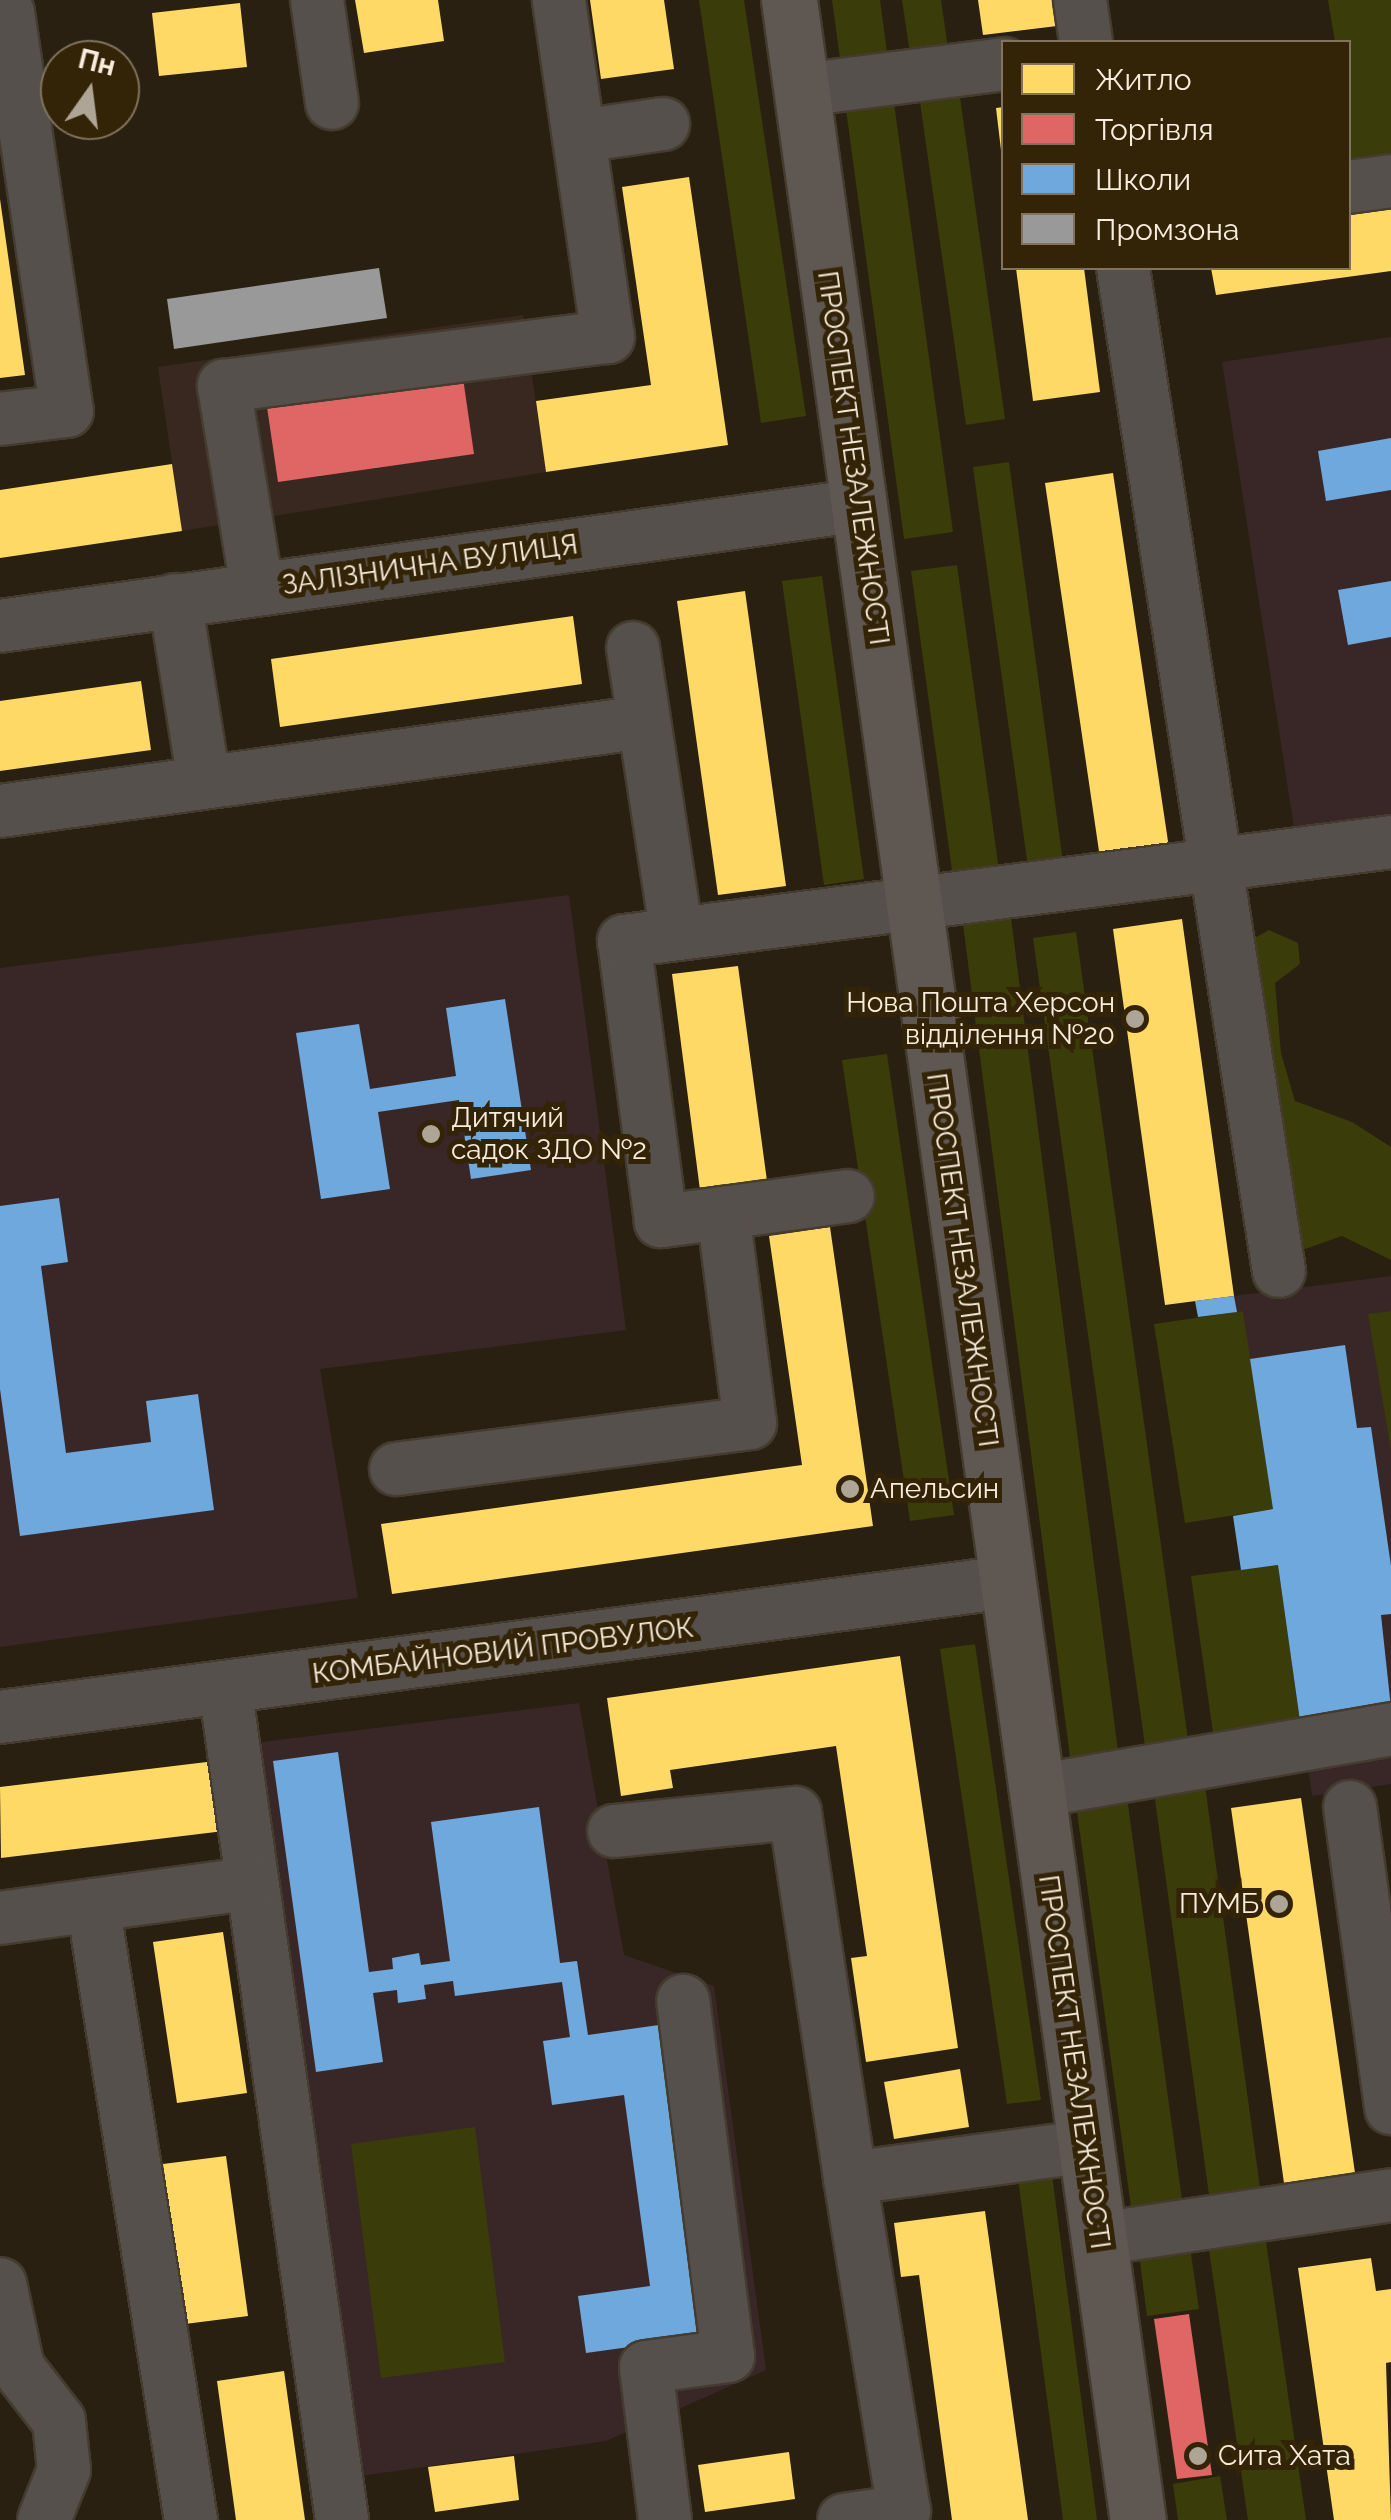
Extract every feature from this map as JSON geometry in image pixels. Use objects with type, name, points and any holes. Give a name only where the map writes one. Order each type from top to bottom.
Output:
[{"type":"main road","name":"ПРОСПЕКТ НЕЗАЛЕЖНОСТІ","points":[[789,0],[1083,2147],[1138,2520]]},
{"type":"street","points":[[317,0],[332,104]]},
{"type":"street","points":[[258,588],[224,386],[608,337],[559,0]]},
{"type":"street","points":[[1080,0],[1086,40]]},
{"type":"street","points":[[0,14],[8,13],[68,411],[0,420]]},
{"type":"street","points":[[802,90],[1001,64]]},
{"type":"street","points":[[580,136],[663,124]]},
{"type":"street","points":[[1351,187],[1391,182]]},
{"type":"street","points":[[1123,270],[1220,861],[1279,1271]]},
{"type":"street","name":"ЗАЛІЗНИЧНА ВУЛИЦЯ","points":[[0,626],[861,505]]},
{"type":"street","points":[[175,600],[204,781]]},
{"type":"street","points":[[633,648],[677,934]]},
{"type":"street","points":[[0,811],[644,722]]},
{"type":"street","points":[[848,1196],[661,1222],[624,941],[1220,861],[1391,842]]},
{"type":"street","points":[[396,1469],[750,1423],[722,1213]]},
{"type":"street","name":"КОМБАЙНОВИЙ ПРОВУЛОК","points":[[0,1717],[1006,1582]]},
{"type":"street","points":[[224,1687],[342,2520]]},
{"type":"street","points":[[1037,1791],[1391,1729]]},
{"type":"street","points":[[1350,1807],[1377,1908],[1391,2108]]},
{"type":"street","points":[[614,1831],[795,1813],[904,2510],[844,2520]]},
{"type":"street","points":[[0,1918],[251,1883]]},
{"type":"street","points":[[93,1905],[191,2520]]},
{"type":"street","points":[[665,2520],[646,2367],[728,2356],[683,2001]]},
{"type":"street","points":[[850,2178],[1083,2147]]},
{"type":"street","points":[[1098,2240],[1391,2195]]},
{"type":"street","points":[[0,2284],[18,2368],[59,2421],[64,2470],[44,2520]]},
{"type":"shaded area","points":[[699,0],[744,0],[806,416],[761,423]]},
{"type":"shaded area","points":[[832,0],[880,0],[889,67],[842,73]]},
{"type":"shaded area","points":[[902,0],[941,0],[949,55],[911,60]]},
{"type":"shaded area","points":[[1328,0],[1391,0],[1391,162],[1351,168],[1351,40],[1335,40]]},
{"type":"shaded area","points":[[959,90],[1005,419],[966,425],[919,95]]},
{"type":"shaded area","points":[[893,96],[953,532],[904,539],[845,102]]},
{"type":"shaded area","points":[[523,315],[546,472],[182,531],[158,367]]},
{"type":"shaded area","points":[[1391,337],[1391,820],[1295,834],[1222,362]]},
{"type":"shaded area","points":[[1009,462],[1064,870],[1029,875],[973,467]]},
{"type":"shaded area","points":[[957,565],[1000,878],[954,885],[911,571]]},
{"type":"shaded area","points":[[822,576],[864,879],[824,885],[782,581]]},
{"type":"shaded area","points":[[569,895],[626,1330],[320,1369],[358,1598],[0,1647],[0,968]]},
{"type":"shaded area","points":[[1011,918],[1119,1759],[1071,1765],[963,924]]},
{"type":"shaded area","points":[[1269,930],[1298,943],[1300,964],[1275,983],[1281,1053],[1295,1101],[1352,1122],[1391,1147],[1391,1260],[1342,1236],[1288,1255],[1249,941]]},
{"type":"shaded area","points":[[1076,932],[1189,1747],[1146,1753],[1033,938]]},
{"type":"shaded area","points":[[887,1054],[954,1515],[910,1521],[842,1060]]},
{"type":"shaded area","points":[[1391,1276],[1391,1784],[1312,1796],[1243,1311],[1237,1312],[1234,1296]]},
{"type":"shaded area","points":[[1243,1311],[1273,1509],[1185,1523],[1154,1324]]},
{"type":"shaded area","points":[[1391,1311],[1391,1451],[1368,1314]]},
{"type":"shaded area","points":[[1278,1565],[1302,1736],[1215,1747],[1191,1576]]},
{"type":"shaded area","points":[[975,1644],[1041,2100],[1007,2104],[940,1649]]},
{"type":"shaded area","points":[[579,1703],[624,1955],[714,1986],[766,2370],[606,2441],[353,2477],[245,1744]]},
{"type":"shaded area","points":[[1204,1778],[1261,2195],[1210,2202],[1153,1785]]},
{"type":"shaded area","points":[[1126,1790],[1183,2207],[1132,2214],[1075,1797]]},
{"type":"shaded area","points":[[475,2127],[505,2362],[381,2378],[351,2144]]},
{"type":"shaded area","points":[[1051,2167],[1097,2520],[1063,2520],[1017,2171]]},
{"type":"shaded area","points":[[1266,2242],[1306,2520],[1248,2520],[1209,2250]]},
{"type":"shaded area","points":[[1190,2247],[1199,2309],[1147,2316],[1139,2254]]},
{"type":"shaded area","points":[[1220,2476],[1227,2520],[1178,2520],[1173,2484]]},
{"type":"building: Житло","points":[[355,0],[438,0],[444,41],[364,53]]},
{"type":"building: Житло","points":[[590,0],[664,0],[674,69],[601,79]]},
{"type":"building: Житло","points":[[978,0],[1054,0],[1057,26],[983,35]]},
{"type":"building: Житло","points":[[240,3],[247,67],[159,76],[152,13]]},
{"type":"building: Житло","points":[[1001,107],[1001,150],[996,108]]},
{"type":"building: Житло","points":[[689,177],[728,445],[546,472],[536,401],[651,385],[622,187]]},
{"type":"building: Житло","points":[[0,199],[25,375],[0,378]]},
{"type":"building: Житло","points":[[1391,203],[1391,271],[1216,295],[1211,270],[1351,270],[1351,209]]},
{"type":"building: Житло","points":[[1016,270],[1084,270],[1100,392],[1033,401]]},
{"type":"building: Житло","points":[[172,464],[182,531],[0,558],[0,490]]},
{"type":"building: Житло","points":[[1113,473],[1169,848],[1100,858],[1045,483]]},
{"type":"building: Житло","points":[[745,591],[786,886],[718,895],[677,601]]},
{"type":"building: Житло","points":[[573,616],[582,684],[280,727],[271,659]]},
{"type":"building: Житло","points":[[141,681],[151,750],[0,771],[0,701]]},
{"type":"building: Житло","points":[[1182,919],[1234,1296],[1165,1305],[1113,929]]},
{"type":"building: Житло","points":[[738,966],[767,1181],[700,1190],[672,974]]},
{"type":"building: Житло","points":[[830,1227],[873,1526],[392,1594],[381,1524],[802,1465],[769,1236]]},
{"type":"building: Житло","points":[[900,1656],[958,2048],[866,2062],[851,1958],[867,1956],[836,1746],[670,1770],[673,1788],[621,1796],[607,1698]]},
{"type":"building: Житло","points":[[215,1761],[224,1831],[1,1858],[0,1787]]},
{"type":"building: Житло","points":[[1301,1798],[1355,2173],[1284,2183],[1231,1808]]},
{"type":"building: Житло","points":[[223,1932],[247,2093],[177,2103],[153,1942]]},
{"type":"building: Житло","points":[[960,2069],[969,2127],[894,2139],[884,2082]]},
{"type":"building: Житло","points":[[226,2156],[248,2316],[185,2324],[163,2164]]},
{"type":"building: Житло","points":[[985,2211],[1028,2520],[952,2520],[919,2275],[901,2277],[894,2223]]},
{"type":"building: Житло","points":[[1371,2258],[1376,2291],[1391,2289],[1391,2362],[1386,2363],[1391,2520],[1334,2520],[1298,2268]]},
{"type":"building: Житло","points":[[284,2371],[305,2520],[236,2520],[217,2381]]},
{"type":"building: Житло","points":[[789,2452],[795,2499],[705,2512],[698,2465]]},
{"type":"building: Житло","points":[[514,2456],[519,2500],[435,2512],[428,2467]]},
{"type":"building: Торгівля","points":[[463,378],[474,454],[278,482],[267,407]]},
{"type":"building: Торгівля","points":[[1189,2314],[1212,2475],[1177,2479],[1154,2319]]},
{"type":"building: Школи","points":[[1391,438],[1391,490],[1326,501],[1318,451]]},
{"type":"building: Школи","points":[[1391,581],[1391,637],[1348,645],[1338,590]]},
{"type":"building: Школи","points":[[505,999],[531,1170],[471,1179],[459,1100],[378,1112],[390,1189],[321,1199],[296,1033],[359,1024],[370,1089],[456,1076],[446,1008]]},
{"type":"building: Школи","points":[[59,1198],[68,1262],[41,1266],[66,1453],[151,1442],[146,1401],[198,1394],[214,1510],[20,1536],[0,1389],[0,1206]]},
{"type":"building: Школи","points":[[1234,1296],[1237,1312],[1198,1317],[1195,1301]]},
{"type":"building: Школи","points":[[1345,1345],[1357,1428],[1371,1427],[1391,1566],[1391,1614],[1381,1615],[1391,1708],[1300,1721],[1278,1565],[1241,1570],[1233,1516],[1273,1509],[1250,1359]]},
{"type":"building: Школи","points":[[338,1752],[369,1972],[393,1969],[392,1958],[419,1953],[421,1965],[450,1961],[431,1822],[539,1807],[560,1963],[577,1961],[588,2035],[673,2023],[716,2335],[586,2353],[578,2296],[650,2286],[624,2095],[552,2105],[543,2041],[570,2037],[562,1982],[455,1996],[453,1981],[424,1985],[426,1999],[398,2003],[397,1990],[373,1993],[383,2062],[316,2072],[273,1761]]},
{"type":"building: Промзона","points":[[379,268],[387,318],[174,349],[167,299]]},
{"type":"place","name":"Нова Пошта Херсон відділення №20","points":[[1135,1019]]},
{"type":"place","name":"Дитячий садок ЗДО №2","points":[[431,1134]]},
{"type":"place","name":"Апельсин","points":[[850,1489]]},
{"type":"place","name":"ПУМБ","points":[[1279,1904]]},
{"type":"place","name":"Сита Хата","points":[[1198,2456]]}]
